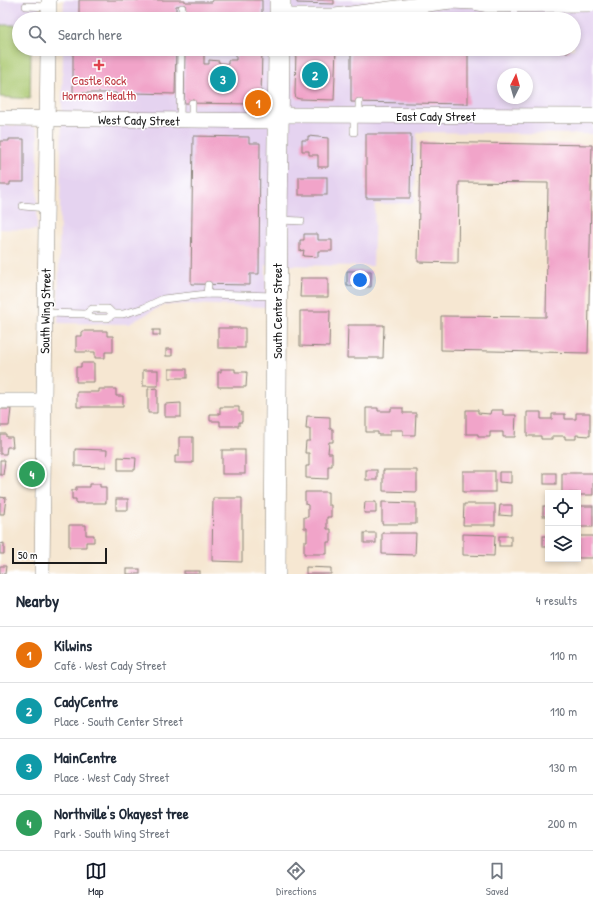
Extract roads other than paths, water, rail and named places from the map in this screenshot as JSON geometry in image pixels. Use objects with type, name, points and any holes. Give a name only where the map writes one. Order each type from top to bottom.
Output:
[{"type":"main road","name":"South Center Street","points":[[275,574],[279,56]]},
{"type":"street","points":[[366,12],[451,1],[473,2],[488,5],[593,4]]},
{"type":"street","name":"South Wing Street","points":[[42,574],[48,56]]},
{"type":"street","name":"East Cady Street","points":[[278,118],[358,111],[593,116]]},
{"type":"street","name":"West Cady Street","points":[[0,118],[186,120],[278,118]]},
{"type":"street","points":[[0,401],[44,402]]},
{"type":"lane","points":[[26,6],[49,9]]},
{"type":"lane","points":[[181,56],[186,120]]},
{"type":"lane","points":[[186,120],[192,103]]},
{"type":"lane","points":[[354,132],[358,111]]},
{"type":"lane","points":[[23,206],[46,208]]},
{"type":"lane","points":[[277,220],[301,221]]},
{"type":"lane","points":[[208,284],[208,294]]},
{"type":"lane","points":[[45,313],[86,314],[92,308],[108,309],[113,314],[123,314],[144,308],[163,300],[208,294],[276,296]]},
{"type":"place","name":"Castle Rock Hormone Health","points":[[99,65]]},
{"type":"place","name":"CadyCentre","points":[[315,75]]},
{"type":"place","name":"MainCentre","points":[[223,79]]},
{"type":"place","name":"Kilwins","points":[[258,103]]},
{"type":"place","name":"Northville's Okayest tree","points":[[32,474]]}]
